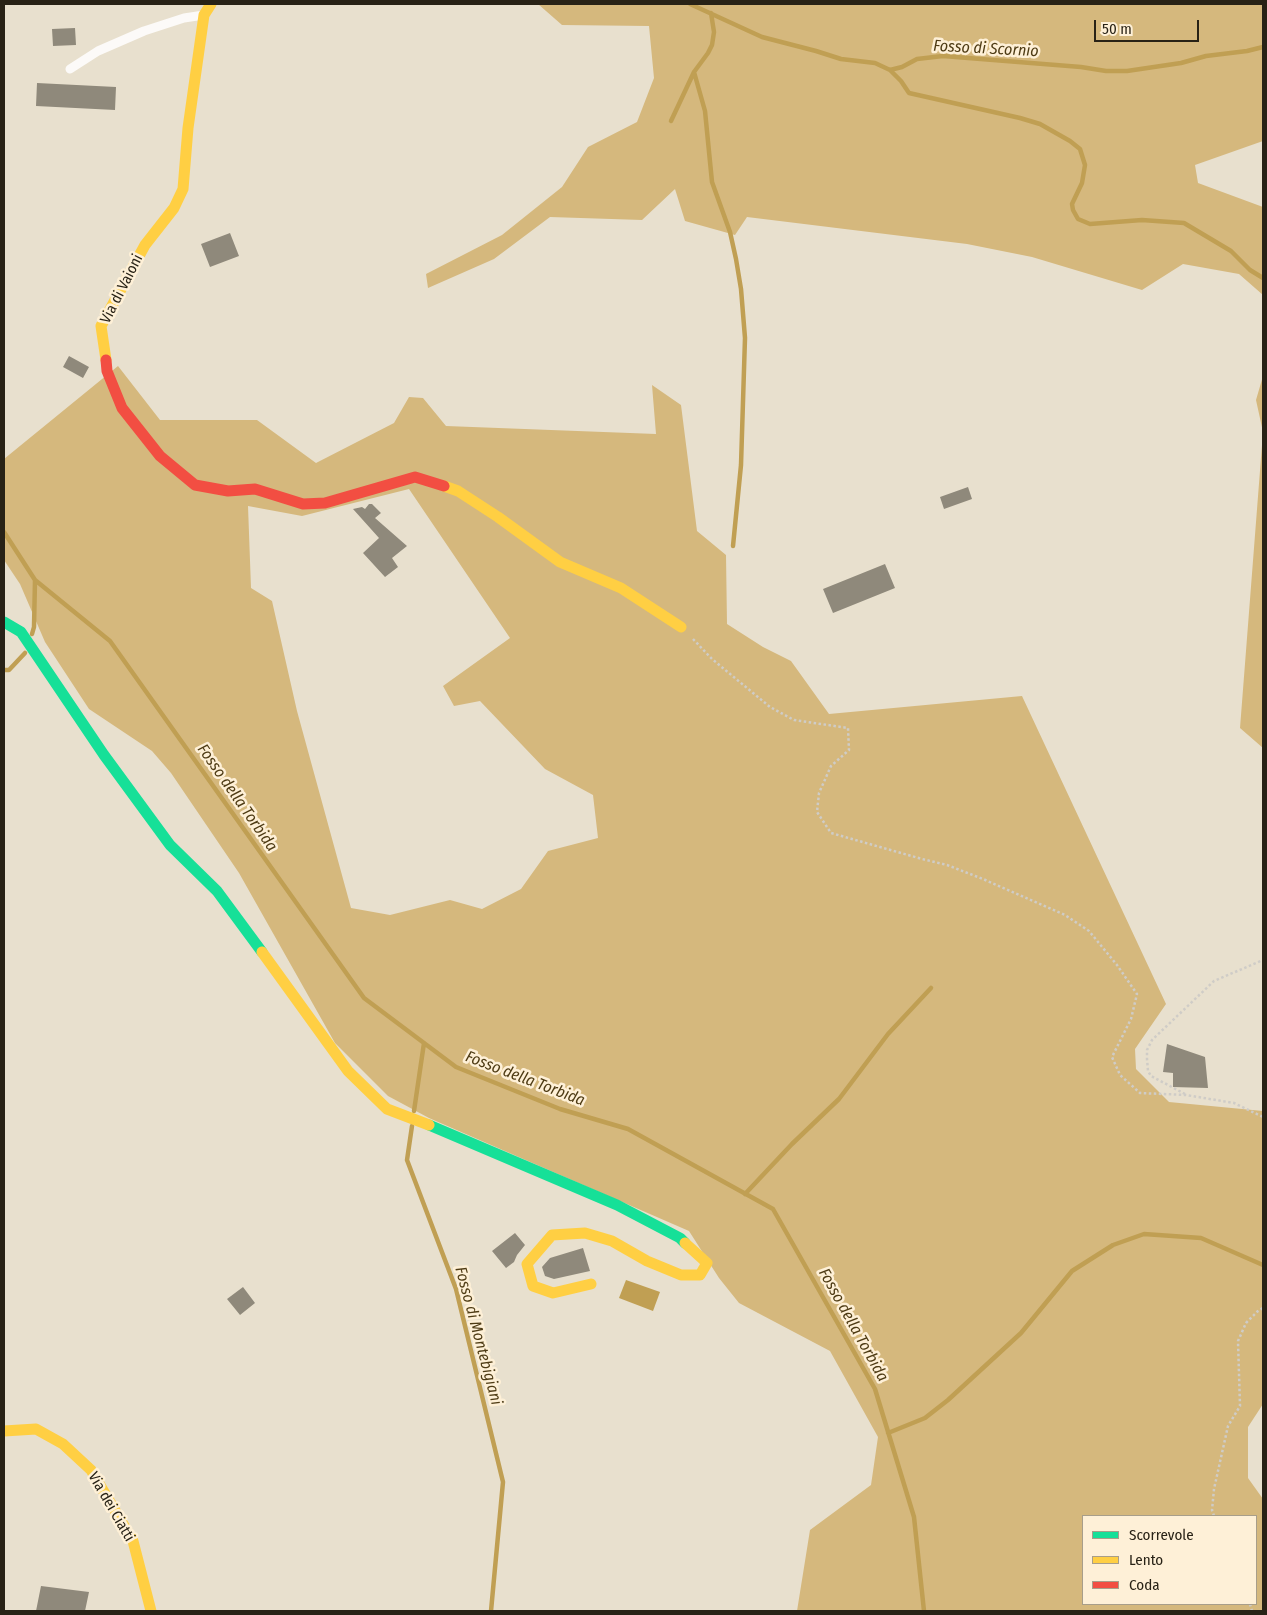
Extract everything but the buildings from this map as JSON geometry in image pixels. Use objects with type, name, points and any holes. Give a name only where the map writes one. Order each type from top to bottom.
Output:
[{"type":"street","name":"Via di Vaioni","points":[[211,4],[204,15],[188,128],[183,189],[174,208],[145,245],[101,326],[107,371],[122,408],[160,456],[195,485],[228,491],[255,489],[303,504],[325,503],[415,477],[458,491],[560,562],[621,588],[681,627]]},
{"type":"street","points":[[4,622],[21,632],[104,755],[170,844],[217,891],[348,1071],[387,1109],[444,1130],[617,1205],[680,1238],[707,1263],[700,1275],[681,1275],[647,1261],[612,1241],[585,1233],[552,1235],[527,1264],[533,1286],[553,1293],[591,1284]]},
{"type":"street","name":"Via dei Ciatti","points":[[4,1431],[36,1430],[51,1436],[63,1444],[91,1470],[133,1541],[151,1611]]},
{"type":"lane","points":[[70,69],[98,51],[144,31],[184,18],[204,15]]},
{"type":"path","points":[[681,627],[712,659],[770,707],[794,720],[848,728],[849,750],[832,766],[819,793],[816,812],[831,833],[946,865],[1065,915],[1088,931],[1117,965],[1137,994],[1131,1019],[1112,1057],[1120,1075],[1140,1093],[1186,1095],[1234,1103],[1263,1117]]},
{"type":"path","points":[[1186,1095],[1151,1076],[1148,1071],[1147,1050],[1152,1040],[1214,981],[1263,960]]},
{"type":"path","points":[[1214,1515],[1212,1510],[1214,1489],[1228,1426],[1240,1406],[1238,1341],[1246,1323],[1263,1308]]},
{"type":"shaded area","points":[[538,4],[1263,4],[1263,141],[1195,165],[1198,183],[1263,207],[1263,295],[1239,274],[1183,264],[1142,290],[1032,257],[967,244],[747,217],[735,235],[685,221],[675,189],[642,220],[550,217],[494,259],[428,288],[426,274],[502,235],[562,187],[588,147],[637,122],[654,78],[649,26],[562,25]]},
{"type":"shaded area","points":[[118,366],[160,420],[257,420],[316,463],[394,423],[409,397],[423,398],[446,426],[656,434],[652,385],[681,405],[697,531],[726,555],[727,624],[763,647],[791,661],[829,714],[1022,696],[1166,1004],[1135,1049],[1136,1069],[1169,1102],[1263,1111],[1263,1404],[1248,1427],[1248,1478],[1263,1499],[1263,1611],[797,1611],[810,1530],[871,1485],[878,1437],[830,1351],[739,1303],[719,1278],[689,1231],[429,1118],[388,1096],[335,1043],[239,873],[171,773],[152,751],[89,709],[45,642],[20,584],[4,560],[4,459]],"holes":[[[409,489],[510,638],[443,686],[454,706],[480,701],[545,769],[593,795],[598,838],[548,851],[521,889],[482,909],[450,900],[390,915],[351,908],[297,711],[272,601],[251,588],[248,506],[302,516]]]},
{"type":"shaded area","points":[[1263,376],[1263,432],[1256,400]]},
{"type":"shaded area","points":[[1263,432],[1263,748],[1240,728]]},
{"type":"shaded area","points":[[626,1280],[660,1292],[653,1311],[619,1298]]},
{"type":"waterway","name":"Fosso di Scornio","points":[[690,4],[762,37],[841,59],[875,63],[890,70],[902,67],[917,59],[943,56],[1081,67],[1106,71],[1127,71],[1181,63],[1206,56],[1263,47]]},
{"type":"waterway","points":[[671,121],[694,72],[712,45],[714,32],[711,13]]},
{"type":"waterway","points":[[890,70],[909,93],[1020,118],[1040,124],[1070,141],[1080,149],[1085,165],[1082,183],[1072,204],[1078,219],[1090,224],[1142,220],[1184,223],[1231,251],[1250,270],[1263,278]]},
{"type":"waterway","points":[[694,72],[705,111],[712,182],[730,232],[741,289],[745,338],[741,465],[733,546]]},
{"type":"waterway","name":"Fosso della Torbida","points":[[4,532],[35,580],[110,641],[364,998],[456,1067],[560,1109],[628,1129],[773,1209],[875,1389],[914,1517],[924,1611]]},
{"type":"waterway","points":[[32,634],[34,627],[35,580]]},
{"type":"waterway","points":[[4,670],[9,670],[25,653]]},
{"type":"waterway","points":[[745,1194],[792,1144],[839,1099],[888,1034],[931,988]]},
{"type":"waterway","name":"Fosso di Montebigiani","points":[[414,1111],[424,1043]]},
{"type":"waterway","name":"Fosso di Montebigiani","points":[[412,1126],[407,1160],[456,1289],[503,1482],[491,1611]]},
{"type":"waterway","points":[[888,1433],[925,1418],[948,1400],[1021,1333],[1072,1271],[1113,1245],[1144,1234],[1201,1238],[1263,1265]]},
{"type":"traffic: fast","points":[[4,622],[21,632],[104,755],[170,845],[217,891],[262,952]]},
{"type":"traffic: fast","points":[[429,1125],[617,1205],[680,1238],[685,1243]]},
{"type":"traffic: slow","points":[[106,360],[101,326],[145,245],[174,208],[183,189],[188,128],[204,15],[211,4]]},
{"type":"traffic: slow","points":[[444,486],[458,491],[498,517],[560,562],[621,588],[681,627]]},
{"type":"traffic: slow","points":[[262,952],[348,1071],[387,1109],[429,1125]]},
{"type":"traffic: slow","points":[[591,1284],[553,1293],[533,1286],[527,1264],[552,1235],[585,1233],[612,1241],[647,1261],[681,1275],[700,1275],[707,1263],[685,1243]]},
{"type":"traffic: slow","points":[[4,1431],[36,1429],[63,1444],[91,1470],[133,1541],[151,1611]]},
{"type":"traffic: jam","points":[[106,360],[107,371],[122,408],[160,456],[195,485],[228,491],[255,489],[303,504],[325,503],[415,477],[444,486]]}]
